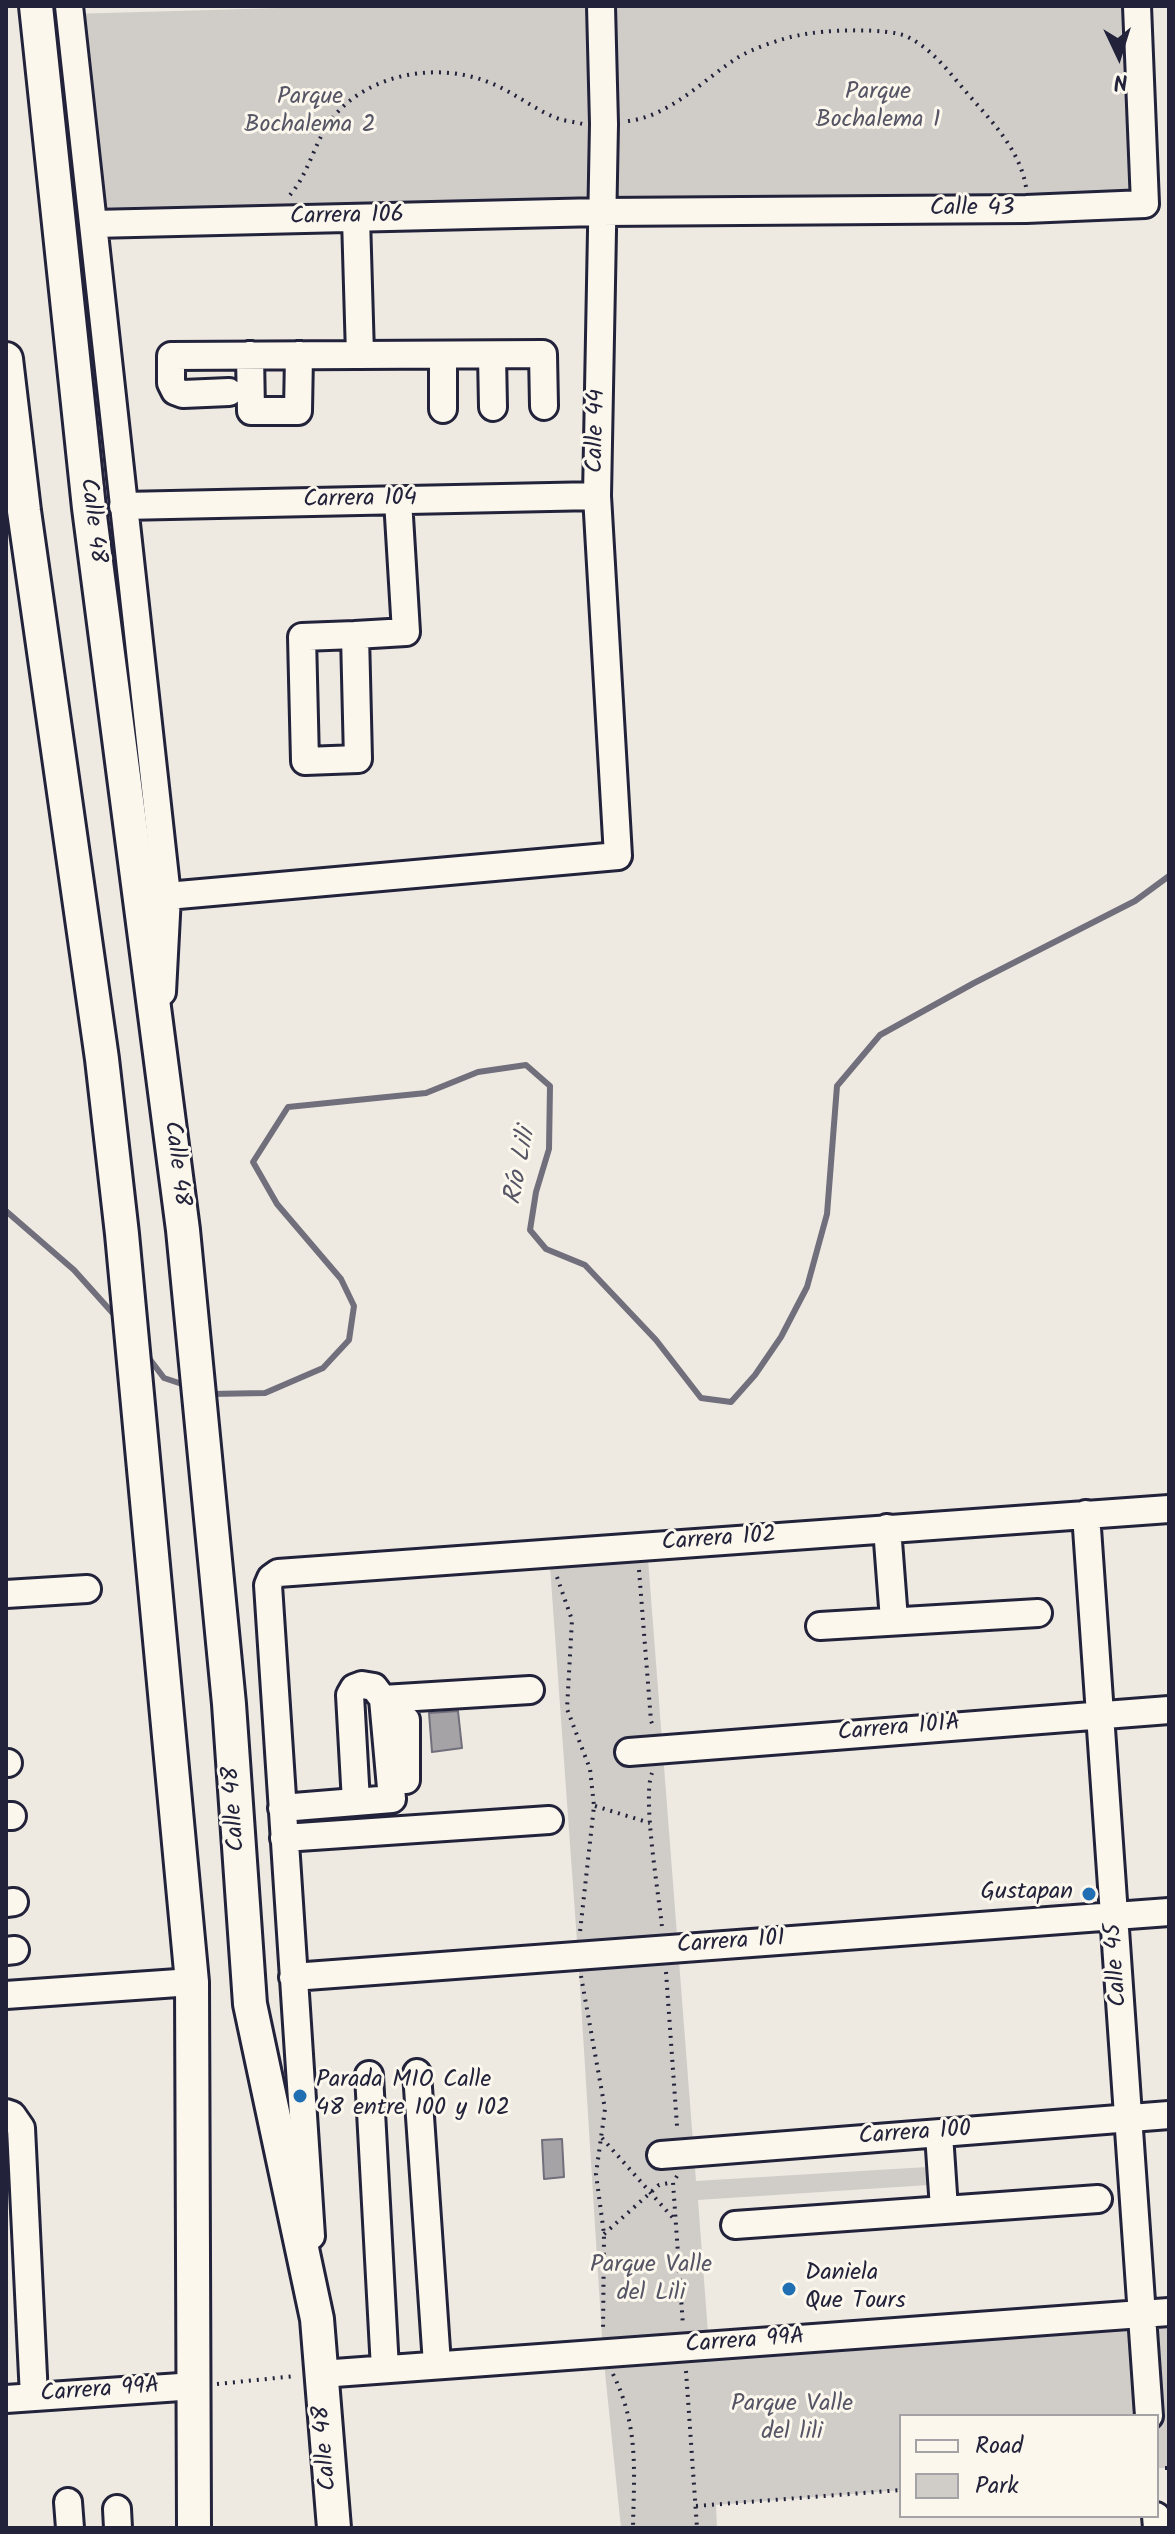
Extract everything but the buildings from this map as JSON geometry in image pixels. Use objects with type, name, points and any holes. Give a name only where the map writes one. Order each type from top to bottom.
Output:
[{"type":"main road","name":"Calle 48","points":[[36,6],[89,508],[183,1230],[229,1704],[250,2004],[317,2319],[334,2528]]},
{"type":"main road","points":[[6,359],[24,511],[102,1059],[122,1234],[192,1982],[194,2528]]},
{"type":"street","points":[[69,6],[167,896],[160,1049]]},
{"type":"street","name":"Calle 44","points":[[167,896],[618,856],[597,496],[604,124],[601,6]]},
{"type":"street","name":"Calle 43","points":[[601,212],[1026,209],[1145,204],[1137,6]]},
{"type":"street","name":"Carrera 106","points":[[93,224],[601,212]]},
{"type":"street","points":[[356,218],[360,355]]},
{"type":"street","points":[[229,392],[183,394],[175,391],[171,383],[171,356],[543,354],[544,406]]},
{"type":"street","points":[[250,355],[251,411],[298,411],[299,355]]},
{"type":"street","points":[[443,355],[443,409]]},
{"type":"street","points":[[492,355],[493,407]]},
{"type":"street","name":"Carrera 104","points":[[123,506],[597,496]]},
{"type":"street","points":[[355,635],[358,759],[305,761],[302,637],[406,632],[398,500]]},
{"type":"street","name":"Carrera 102","points":[[271,1578],[278,1573],[1169,1509]]},
{"type":"street","name":"Calle 45","points":[[1086,1514],[1149,2414]]},
{"type":"street","points":[[887,1528],[894,1620]]},
{"type":"street","name":"Calle 48","points":[[271,1578],[268,1585],[317,2319]]},
{"type":"street","points":[[6,1594],[87,1589]]},
{"type":"street","points":[[820,1626],[1038,1613]]},
{"type":"street","points":[[282,1808],[356,1802],[392,1799],[383,1699],[378,1690],[369,1685],[354,1688],[350,1695],[356,1802]]},
{"type":"street","points":[[383,1699],[530,1690]]},
{"type":"street","name":"Carrera 101A","points":[[629,1752],[1169,1710]]},
{"type":"street","points":[[392,1783],[407,1778],[406,1720]]},
{"type":"street","points":[[284,1838],[549,1820]]},
{"type":"street","name":"Carrera 101","points":[[293,1977],[1169,1912]]},
{"type":"street","points":[[6,1995],[192,1982]]},
{"type":"street","points":[[417,2073],[437,2364]]},
{"type":"street","points":[[369,2075],[385,2369]]},
{"type":"street","points":[[6,2113],[12,2115],[21,2128],[34,2397]]},
{"type":"street","name":"Carrera 100","points":[[661,2155],[1169,2115]]},
{"type":"street","points":[[939,2134],[944,2209]]},
{"type":"street","points":[[735,2225],[1098,2199]]},
{"type":"street","name":"Carrera 99A","points":[[321,2374],[1169,2312]]},
{"type":"street","name":"Carrera 99A","points":[[6,2399],[195,2386]]},
{"type":"path","points":[[265,220],[298,186],[309,158],[333,117],[375,85],[405,75],[445,72],[488,81],[559,119],[604,124],[644,119],[668,107],[740,56],[800,34],[864,30],[905,35],[934,53],[1012,147],[1023,171],[1026,209]]},
{"type":"path","points":[[637,1547],[651,1721],[663,1750]]},
{"type":"path","points":[[594,1806],[650,1823]]},
{"type":"path","points":[[600,2136],[674,2220]]},
{"type":"path","points":[[694,2151],[673,2182],[697,2528]]},
{"type":"path","points":[[604,2234],[659,2185],[673,2182]]},
{"type":"path","points":[[603,2353],[621,2391],[634,2436],[633,2528]]},
{"type":"path","points":[[195,2386],[321,2374]]},
{"type":"path","points":[[695,2507],[899,2490]]},
{"type":"green space","points":[[348,6],[1137,6],[1145,204],[93,224],[70,14]]},
{"type":"green space","points":[[647,1546],[696,2181],[927,2167],[929,2185],[698,2200],[709,2346],[1169,2312],[1169,2468],[1159,2468],[1159,2414],[899,2414],[899,2490],[716,2505],[717,2528],[621,2528],[603,2353],[549,1553]]},
{"type":"shaded area","points":[[458,1711],[462,1748],[432,1752],[429,1713]]},
{"type":"shaded area","points":[[562,2139],[564,2177],[544,2179],[542,2140]]},
{"type":"waterway","name":"Río Lili","points":[[210,1394],[265,1393],[323,1368],[349,1340],[354,1306],[341,1279],[277,1204],[253,1162],[288,1107],[426,1093],[478,1072],[526,1065],[550,1086],[549,1149],[536,1192],[530,1230],[546,1249],[585,1265],[656,1340],[701,1398],[731,1402],[755,1375],[781,1337],[807,1287],[827,1214],[837,1086],[880,1035],[1135,901],[1169,876]]},
{"type":"waterway","name":"Río Lili","points":[[6,1211],[74,1270],[118,1319]]},
{"type":"waterway","name":"Río Lili","points":[[145,1353],[164,1378],[188,1386]]},
{"type":"place","name":"Gustapan","points":[[1089,1894]]},
{"type":"place","name":"Parada MIO Calle 48 entre 100 y 102","points":[[300,2096]]},
{"type":"place","name":"Daniela Que Tours","points":[[789,2289]]},
{"type":"park label","name":"Parque Bochalema 1","points":[[878,108]]},
{"type":"park label","name":"Parque Bochalema 2","points":[[310,113]]},
{"type":"park label","name":"Parque Valle del Lili","points":[[651,2281]]},
{"type":"park label","name":"Parque Valle del lili","points":[[792,2420]]}]
